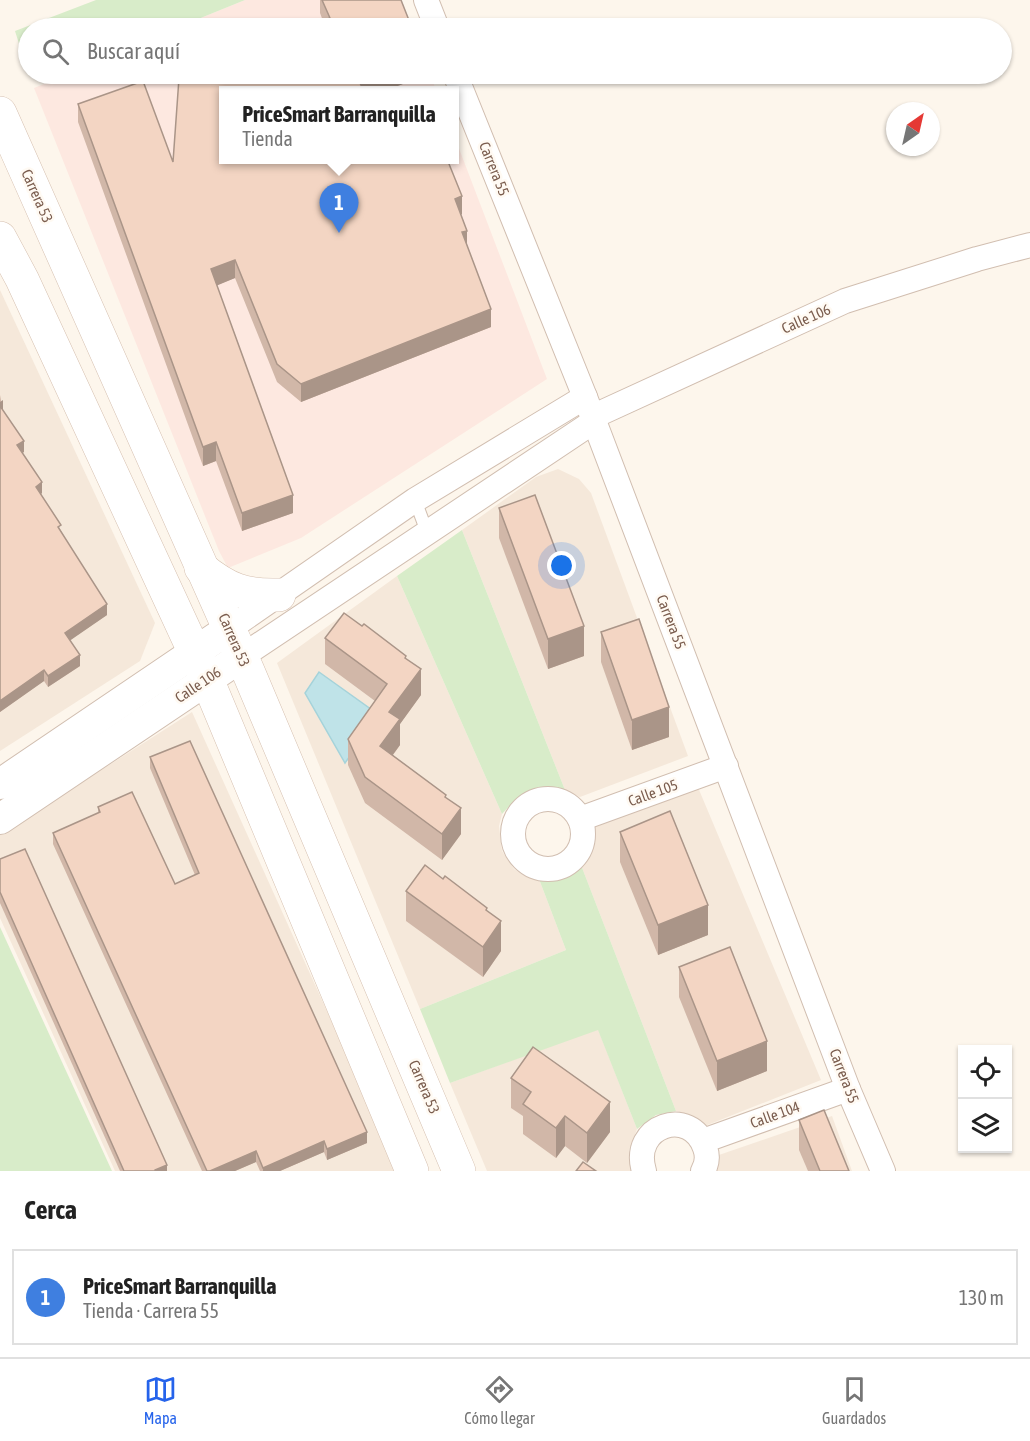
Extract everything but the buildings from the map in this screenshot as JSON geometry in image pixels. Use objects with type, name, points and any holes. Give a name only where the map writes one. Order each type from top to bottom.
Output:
[{"type":"main road","name":"Carrera 53","points":[[0,112],[235,643],[459,1171]]},
{"type":"main road","points":[[0,238],[22,279],[201,666],[412,1171]]},
{"type":"main road","points":[[201,568],[218,582],[237,591],[258,596],[279,595]]},
{"type":"street","points":[[426,0],[433,18]]},
{"type":"street","name":"Carrera 55","points":[[459,84],[610,462],[848,1089],[883,1171]]},
{"type":"street","name":"Calle 106","points":[[235,643],[279,595],[415,500],[590,412],[845,301],[977,259],[1030,245]]},
{"type":"street","name":"Calle 106","points":[[0,819],[201,666],[235,643],[427,532],[532,461],[590,412]]},
{"type":"street","name":"Calle 106","points":[[532,461],[551,451],[573,448],[594,452],[610,462]]},
{"type":"street","name":"Calle 106","points":[[0,784],[201,666]]},
{"type":"street","name":"Calle 105","points":[[580,819],[726,766]]},
{"type":"street","name":"Calle 104","points":[[703,1141],[848,1089]]},
{"type":"street","points":[[644,1171],[641,1161],[642,1148],[648,1136],[658,1128],[670,1124],[695,1131],[703,1141],[707,1154],[704,1171]]},
{"type":"lane","points":[[415,500],[427,532]]},
{"type":"shaded area","points":[[245,0],[401,0],[408,18],[201,18]]},
{"type":"shaded area","points":[[44,84],[434,84],[434,86],[219,86],[219,164],[459,164],[459,148],[547,379],[301,538],[228,568],[219,551],[34,88]]},
{"type":"shaded area","points":[[0,290],[155,623],[140,661],[0,751]]},
{"type":"shaded area","points":[[558,469],[579,479],[591,493],[688,756],[580,797],[565,790],[462,530],[536,477]]},
{"type":"shaded area","points":[[397,576],[502,814],[499,826],[502,851],[514,869],[523,875],[539,879],[566,950],[420,1009],[277,663]]},
{"type":"shaded area","points":[[192,712],[399,1171],[115,1171],[0,918],[0,835]]},
{"type":"shaded area","points":[[697,785],[821,1080],[705,1126],[692,1116],[676,1111],[581,865],[589,853],[593,828]]},
{"type":"shaded area","points":[[598,1029],[637,1129],[629,1151],[633,1171],[487,1171],[450,1083]]},
{"type":"shaded area","points":[[832,1116],[852,1171],[713,1171],[716,1156]]},
{"type":"green space","points":[[96,0],[245,0],[201,18],[49,18]]},
{"type":"green space","points":[[462,530],[565,790],[545,787],[530,790],[516,799],[502,814],[397,576]]},
{"type":"green space","points":[[581,865],[676,1111],[656,1115],[637,1129],[598,1030],[450,1083],[420,1009],[566,950],[539,879],[562,877]]},
{"type":"green space","points":[[0,927],[112,1171],[0,1171]]},
{"type":"water","points":[[319,672],[379,715],[345,763],[305,693]]},
{"type":"place","name":"PriceSmart Barranquilla","points":[[339,233]]}]
